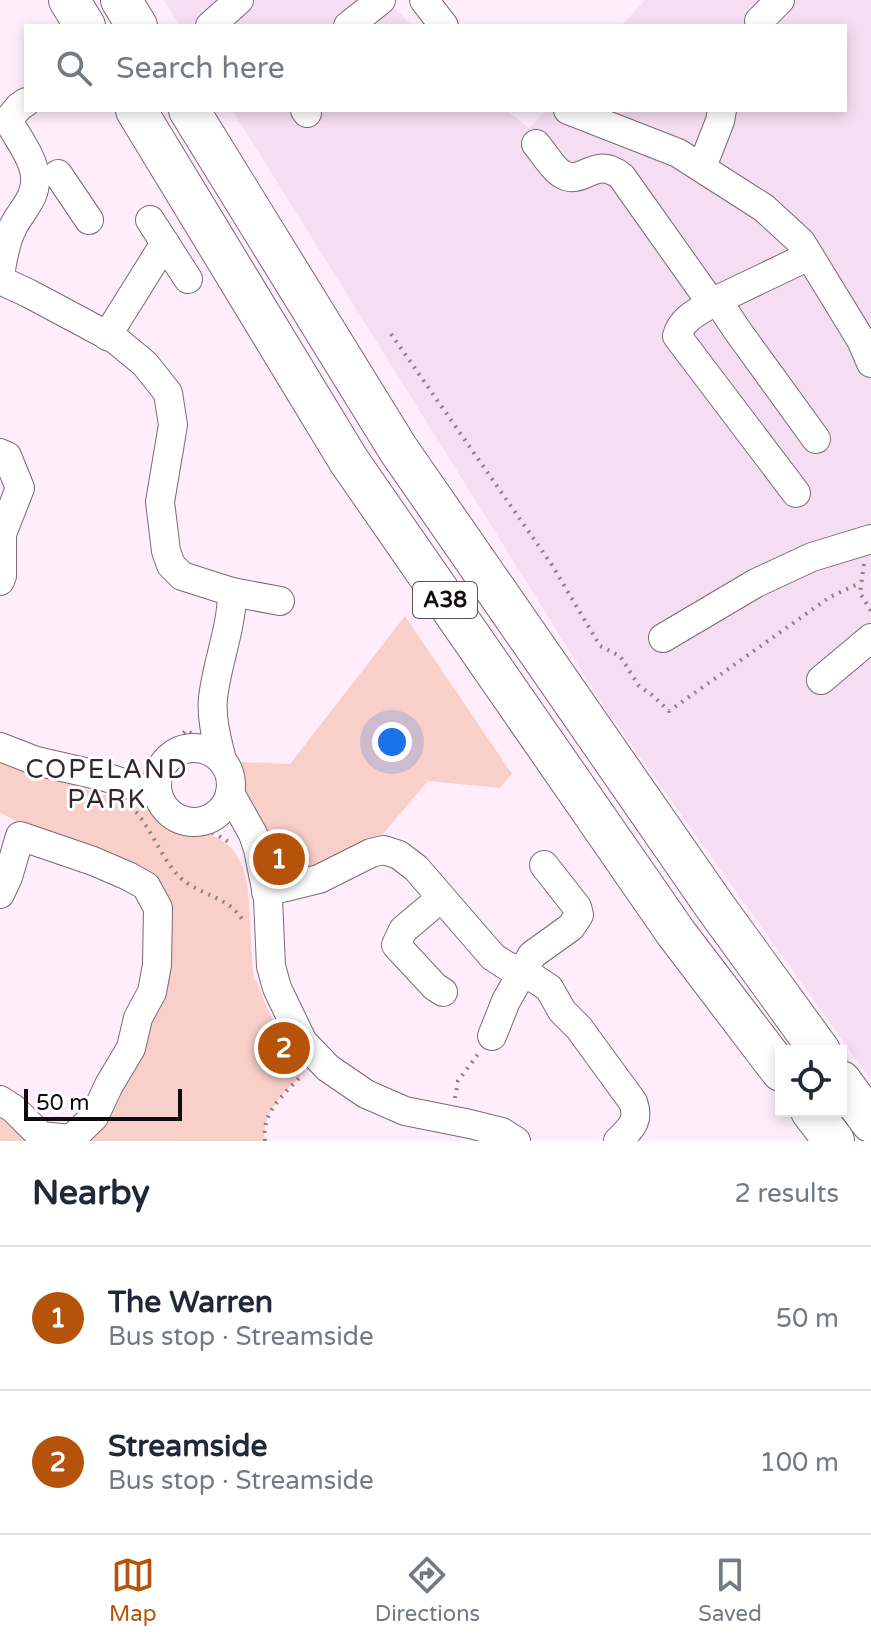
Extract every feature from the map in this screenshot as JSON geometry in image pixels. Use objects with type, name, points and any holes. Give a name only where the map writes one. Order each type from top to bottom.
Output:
[{"type":"highway","points":[[69,0],[84,24]]},
{"type":"highway","points":[[121,0],[136,24]]},
{"type":"highway","name":"A38","points":[[137,112],[349,461],[676,933],[775,1063]]},
{"type":"highway","name":"A38","points":[[190,112],[398,449],[714,905],[816,1045]]},
{"type":"highway","points":[[847,1089],[871,1122]]},
{"type":"highway","points":[[816,1117],[834,1141]]},
{"type":"street","points":[[212,24],[239,0]]},
{"type":"street","points":[[351,24],[381,0]]},
{"type":"street","points":[[424,0],[442,24]]},
{"type":"street","points":[[759,21],[780,0]]},
{"type":"street","points":[[573,112],[678,153],[764,208],[801,242],[868,346]]},
{"type":"street","points":[[702,167],[722,112]]},
{"type":"street","points":[[11,113],[35,174],[56,175]]},
{"type":"street","points":[[536,144],[562,175],[574,177],[600,167],[613,169],[622,177],[816,439]]},
{"type":"street","points":[[56,175],[89,220]]},
{"type":"street","points":[[56,175],[13,227],[5,247],[0,278],[116,340],[145,364],[168,393],[173,425],[160,502],[166,551],[171,565],[182,576],[232,592],[280,601]]},
{"type":"street","points":[[107,336],[158,232],[188,279]]},
{"type":"street","points":[[796,493],[677,336],[680,326],[691,316],[809,256]]},
{"type":"street","points":[[0,453],[7,456],[20,488],[2,534],[0,581]]},
{"type":"street","points":[[663,638],[756,583],[812,557],[871,539]]},
{"type":"street","points":[[222,760],[213,716],[213,697],[232,613],[232,592]]},
{"type":"street","points":[[821,680],[871,638]]},
{"type":"street","points":[[183,740],[193,747],[215,754],[229,771],[231,781],[227,802],[215,815],[197,822],[184,821],[165,808],[157,785],[166,760],[213,697]]},
{"type":"street","points":[[0,747],[36,761],[157,785]]},
{"type":"street","points":[[230,793],[253,834],[249,857]]},
{"type":"street","points":[[210,817],[243,843],[266,892],[271,966],[277,988],[303,1042],[318,1058],[366,1094],[405,1111],[462,1128],[502,1132],[516,1141]]},
{"type":"street","points":[[0,894],[20,836],[128,876],[146,886],[158,908],[158,950],[152,992],[138,1018],[131,1048],[94,1117],[71,1139],[41,1136],[14,1109],[0,1100]]},
{"type":"street","points":[[266,892],[319,879],[371,853],[384,850],[399,855],[416,868],[493,957],[549,988],[562,1011],[579,1028],[633,1102],[637,1112],[635,1121],[618,1141]]},
{"type":"street","points":[[492,1036],[506,1001],[532,955],[571,927],[579,915],[577,907],[544,865]]},
{"type":"street","points":[[441,898],[403,930],[396,945],[443,992]]},
{"type":"path","points":[[391,334],[552,565],[600,646],[620,656],[639,686],[669,711],[830,597],[860,583],[860,593],[871,611]]},
{"type":"path","points":[[183,740],[176,742],[157,785],[173,822],[217,835],[249,857]]},
{"type":"path","points":[[133,809],[181,878],[197,890],[224,901],[243,919],[246,929]]},
{"type":"path","points":[[462,1128],[458,1081],[492,1036]]},
{"type":"path","points":[[265,1141],[264,1123],[270,1111],[318,1058]]},
{"type":"shaded area","points":[[164,0],[390,0],[410,24],[179,24]]},
{"type":"shaded area","points":[[645,0],[871,0],[871,1080],[605,708],[233,112],[509,112],[529,128],[544,112],[847,112],[847,24],[623,24]]},
{"type":"shaded area","points":[[405,616],[512,774],[500,788],[428,781],[355,867],[269,899],[230,793],[242,762],[290,764]]},
{"type":"shaded area","points":[[0,760],[153,811],[175,826],[221,840],[237,856],[248,889],[254,980],[277,1028],[305,1071],[271,1111],[265,1141],[0,1141],[0,1107],[70,1139],[131,1048],[158,908],[66,844],[0,813]]},
{"type":"place","name":"The Warren","points":[[279,859]]},
{"type":"place","name":"Streamside","points":[[284,1048]]},
{"type":"district","name":"COPELAND PARK","points":[[107,784]]}]
